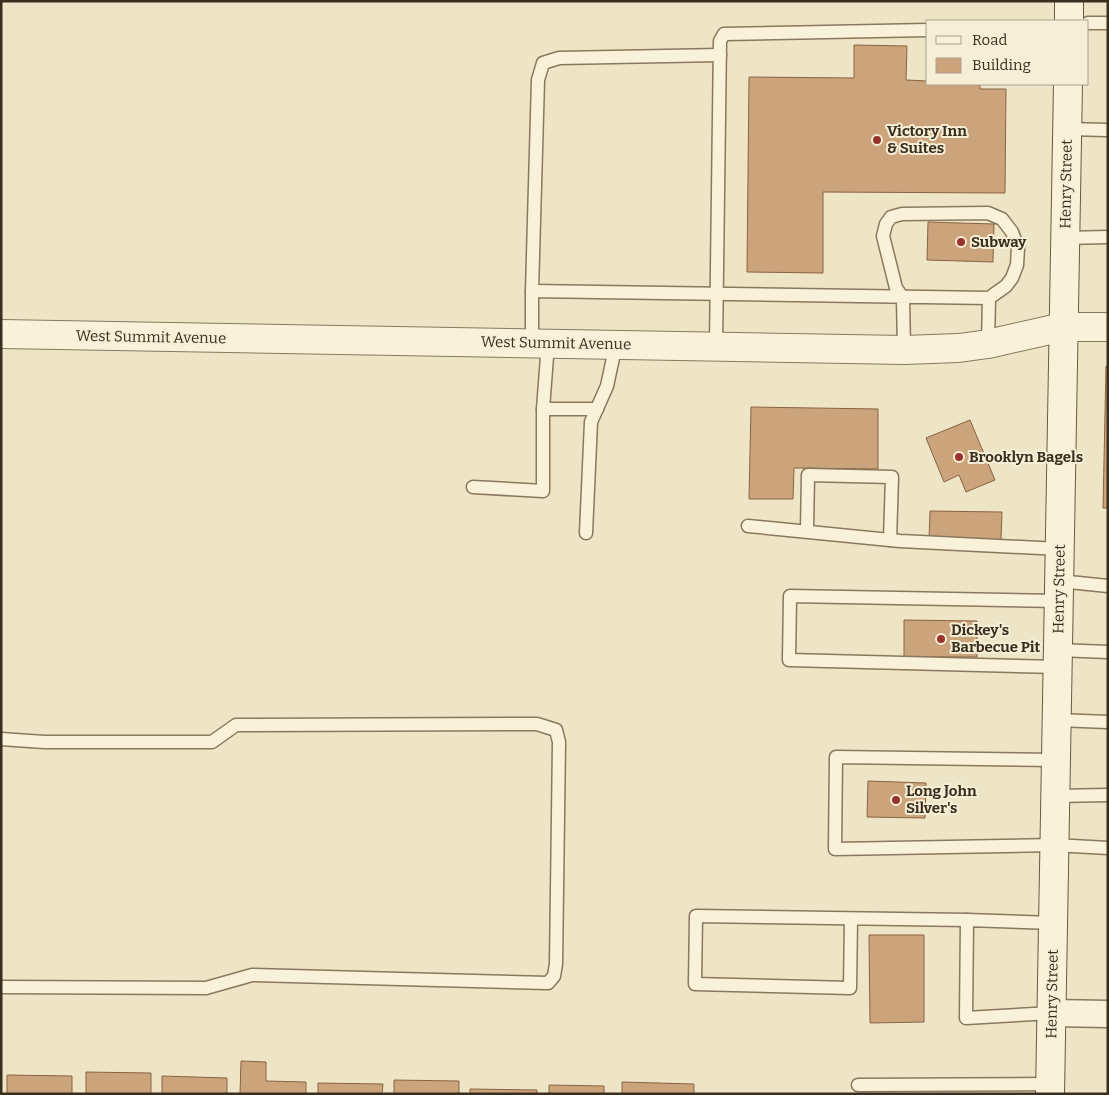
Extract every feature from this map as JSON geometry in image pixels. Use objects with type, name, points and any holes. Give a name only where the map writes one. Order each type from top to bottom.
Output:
[{"type":"street","points":[[1069,20],[1070,1]]},
{"type":"street","name":"Henry Street","points":[[1050,1089],[1068,85]]},
{"type":"street","name":"West Summit Avenue","points":[[1,334],[716,345],[904,350],[959,348],[988,344],[1063,327],[1108,327]]},
{"type":"street","points":[[1052,1013],[1108,1014]]},
{"type":"lane","points":[[1089,23],[1108,23]]},
{"type":"lane","points":[[716,345],[720,41],[724,34],[731,32],[926,30]]},
{"type":"lane","points":[[473,488],[543,491],[543,408],[540,343],[532,291],[538,80],[543,63],[559,58],[720,55]]},
{"type":"lane","points":[[1067,129],[1108,130]]},
{"type":"lane","points":[[532,291],[903,298],[989,298],[1006,286],[1012,278],[1017,265],[1018,248],[1012,232],[1002,219],[988,213],[902,214],[891,217],[886,224],[883,236],[894,280],[903,298],[904,350]]},
{"type":"lane","points":[[1065,238],[1108,238]]},
{"type":"lane","points":[[988,344],[989,298]]},
{"type":"lane","points":[[586,533],[591,422],[607,386],[616,344]]},
{"type":"lane","points":[[543,408],[597,409]]},
{"type":"lane","points":[[807,530],[808,475],[892,477],[890,540]]},
{"type":"lane","points":[[748,526],[807,530],[890,540],[1060,549]]},
{"type":"lane","points":[[1108,586],[1059,591],[790,596],[789,660],[1058,659],[1108,652]]},
{"type":"lane","points":[[1057,720],[1108,722]]},
{"type":"lane","points":[[1,740],[44,742],[212,742],[236,725],[537,724],[556,730],[559,742],[556,964],[554,976],[548,983],[252,975],[206,988],[1,987]]},
{"type":"lane","points":[[1056,760],[836,757],[835,849],[1054,844],[1108,848]]},
{"type":"lane","points":[[1055,796],[1108,795]]},
{"type":"lane","points":[[851,919],[850,988],[695,984],[696,916],[967,920],[1053,924]]},
{"type":"lane","points":[[967,920],[966,1018],[1052,1013]]},
{"type":"lane","points":[[858,1085],[1050,1089]]},
{"type":"building","name":"Victory Inn & Suites","points":[[854,45],[907,46],[906,80],[926,81],[926,85],[980,85],[980,89],[1006,89],[1005,193],[823,192],[823,273],[747,272],[749,77],[854,78]]},
{"type":"building","name":"Subway","points":[[928,222],[994,224],[993,262],[927,260]]},
{"type":"building","points":[[1106,366],[1108,366],[1108,508],[1103,508]]},
{"type":"building","points":[[751,407],[878,409],[878,469],[794,468],[793,499],[749,499]]},
{"type":"building","name":"Brooklyn Bagels","points":[[970,420],[995,480],[966,492],[959,475],[944,482],[926,438]]},
{"type":"building","points":[[930,511],[1002,512],[1001,540],[929,539]]},
{"type":"building","name":"Dickey's Barbecue Pit","points":[[904,620],[977,621],[977,657],[904,657]]},
{"type":"building","name":"Long John Silver's","points":[[868,781],[926,783],[925,818],[867,817]]},
{"type":"building","points":[[869,935],[924,935],[924,1022],[870,1023]]},
{"type":"building","points":[[241,1061],[266,1062],[266,1081],[306,1082],[306,1094],[240,1094]]},
{"type":"building","points":[[86,1072],[151,1073],[151,1094],[86,1094]]},
{"type":"building","points":[[7,1075],[72,1076],[72,1094],[7,1094]]},
{"type":"building","points":[[162,1076],[227,1078],[227,1094],[162,1094]]},
{"type":"building","points":[[394,1080],[459,1081],[459,1094],[394,1094]]},
{"type":"building","points":[[622,1082],[694,1084],[694,1094],[622,1094]]},
{"type":"building","points":[[318,1083],[383,1084],[382,1094],[318,1094]]},
{"type":"building","points":[[549,1085],[604,1086],[604,1094],[549,1094]]},
{"type":"building","points":[[470,1089],[537,1090],[537,1094],[470,1094]]},
{"type":"place","name":"Victory Inn & Suites","points":[[877,140]]},
{"type":"place","name":"Subway","points":[[961,242]]},
{"type":"place","name":"Brooklyn Bagels","points":[[959,457]]},
{"type":"place","name":"Dickey's Barbecue Pit","points":[[941,639]]},
{"type":"place","name":"Long John Silver's","points":[[896,800]]}]
